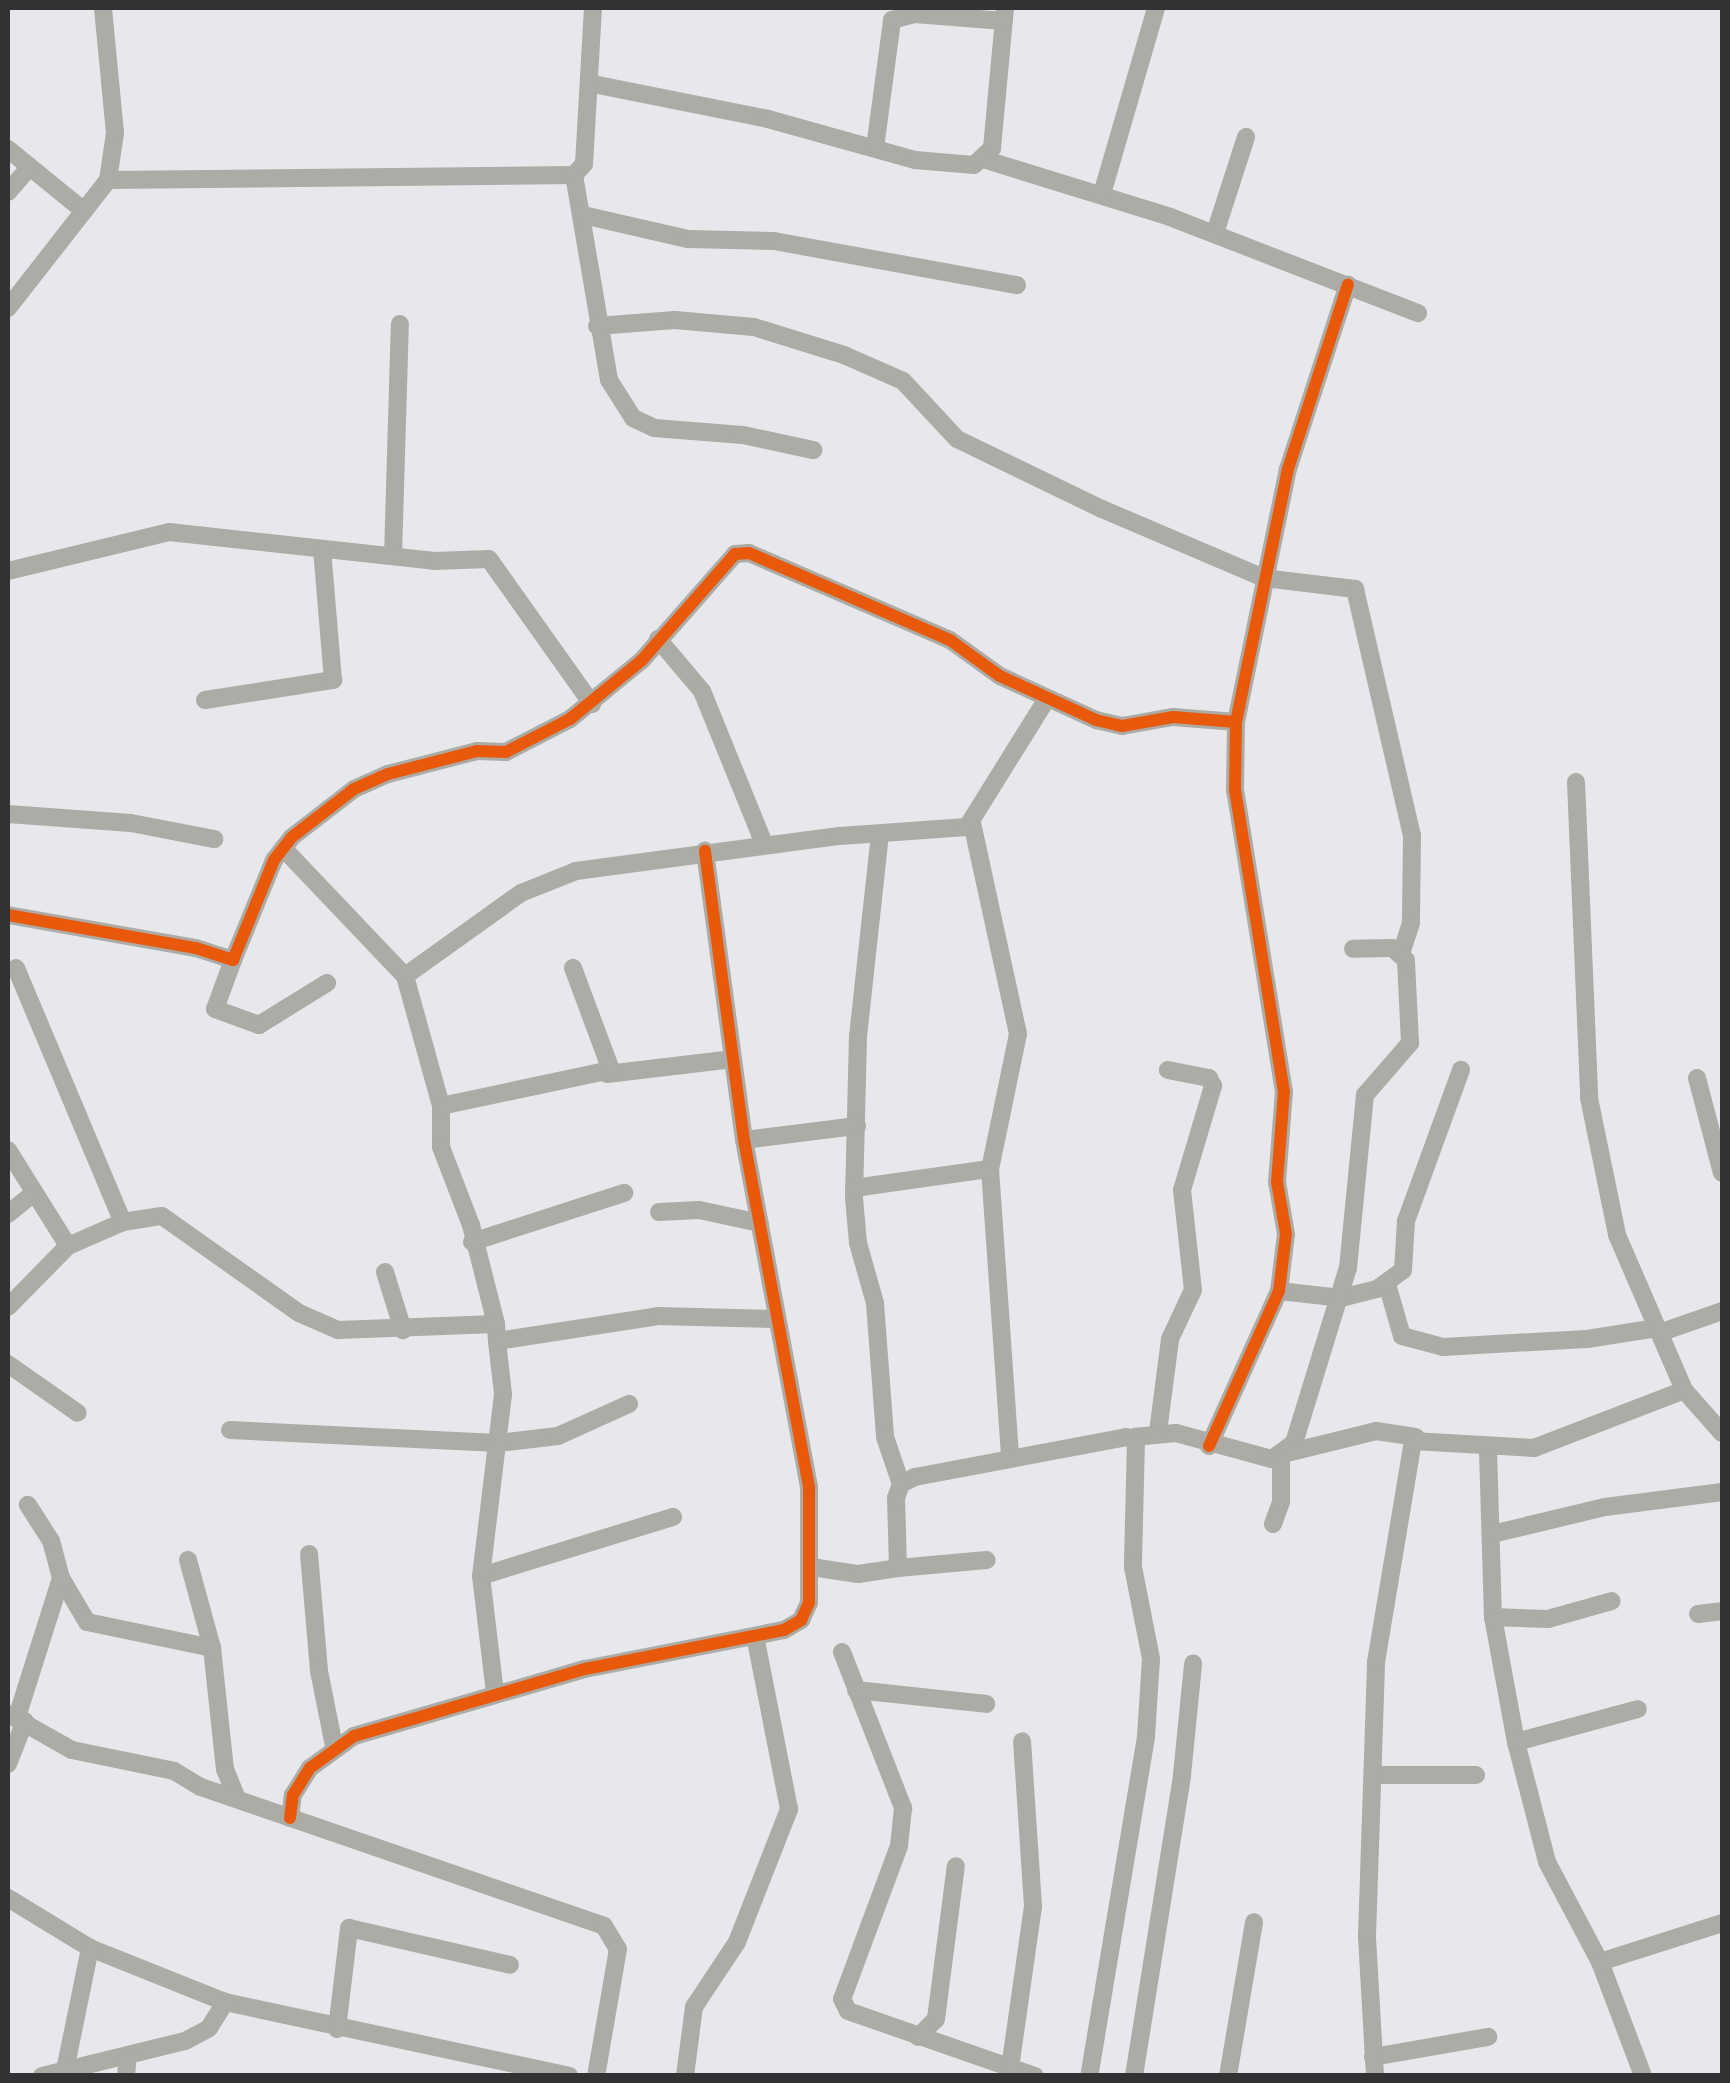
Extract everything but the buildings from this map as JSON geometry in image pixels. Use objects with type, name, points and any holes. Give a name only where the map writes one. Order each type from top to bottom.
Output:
[{"type":"street","points":[[8,308],[108,180],[115,132],[103,8]]},
{"type":"street","points":[[108,180],[574,176],[584,164],[592,84],[593,8]]},
{"type":"street","points":[[1102,194],[1156,8]]},
{"type":"street","points":[[592,84],[914,160],[974,165],[992,148],[1005,14],[915,14],[892,20],[874,148]]},
{"type":"street","points":[[1215,233],[1246,138]]},
{"type":"street","points":[[8,149],[84,211]]},
{"type":"street","points":[[983,159],[1215,233],[1418,313]]},
{"type":"street","points":[[8,192],[30,167]]},
{"type":"street","points":[[574,176],[608,380],[633,418],[654,428],[743,435],[813,450]]},
{"type":"street","points":[[583,215],[688,239],[774,241],[1017,285]]},
{"type":"street","points":[[1209,1446],[1279,1291],[1286,1234],[1277,1182],[1284,1092],[1235,791],[1236,722],[1288,469],[1348,284]]},
{"type":"street","points":[[598,326],[675,320],[754,327],[844,355],[904,381],[957,440],[1264,578],[1356,589],[1362,600],[1383,730],[1402,778],[1412,835],[1411,923],[1401,953],[1410,980],[1410,1044],[1366,1096],[1360,1182],[1341,1298],[1306,1415],[1284,1455],[1281,1502],[1273,1524]]},
{"type":"street","points":[[393,556],[400,324]]},
{"type":"street","points":[[8,570],[169,532],[393,556],[489,560],[592,704]]},
{"type":"street","points":[[206,700],[333,680],[322,548]]},
{"type":"street","points":[[327,983],[259,1025],[215,1009],[282,848],[354,789],[477,751],[506,752],[592,704],[658,639],[734,554],[750,553],[950,640],[1046,700],[1122,726],[1173,717],[1236,722]]},
{"type":"street","points":[[658,639],[702,692],[764,844]]},
{"type":"street","points":[[1010,1458],[990,1169],[1018,1034],[972,823],[1046,700]]},
{"type":"street","points":[[1576,782],[1589,1098],[1618,1235],[1684,1390],[1720,1425]]},
{"type":"street","points":[[8,814],[132,823],[214,839]]},
{"type":"street","points":[[404,976],[464,930],[549,880],[705,851],[880,834],[930,834],[972,823]]},
{"type":"street","points":[[880,834],[858,1034],[854,1188],[858,1243],[876,1303],[884,1437],[901,1484],[898,1568]]},
{"type":"street","points":[[282,848],[404,976],[441,1106],[441,1147],[463,1198],[496,1333],[503,1394],[481,1576],[495,1694]]},
{"type":"street","points":[[290,1818],[293,1795],[310,1768],[334,1746],[495,1694],[647,1654],[755,1636],[800,1620],[810,1603],[809,1486],[774,1319],[744,1140],[705,851]]},
{"type":"street","points":[[8,915],[196,948],[234,960]]},
{"type":"street","points":[[1353,948],[1401,953]]},
{"type":"street","points":[[16,968],[123,1222]]},
{"type":"street","points":[[572,968],[610,1063],[607,1074]]},
{"type":"street","points":[[441,1106],[607,1074],[732,1059]]},
{"type":"street","points":[[1158,1432],[1170,1340],[1193,1290],[1182,1190],[1213,1086],[1209,1078],[1168,1070]]},
{"type":"street","points":[[1279,1291],[1341,1298],[1387,1284],[1403,1270],[1406,1221],[1461,1070]]},
{"type":"street","points":[[1696,1078],[1722,1173]]},
{"type":"street","points":[[744,1140],[857,1126]]},
{"type":"street","points":[[8,1150],[68,1246]]},
{"type":"street","points":[[854,1188],[990,1169]]},
{"type":"street","points":[[472,1242],[624,1193]]},
{"type":"street","points":[[8,1214],[33,1194]]},
{"type":"street","points":[[659,1212],[699,1210],[760,1223]]},
{"type":"street","points":[[8,1307],[68,1246],[123,1222],[162,1216],[299,1313],[338,1330],[496,1333],[658,1316],[774,1319]]},
{"type":"street","points":[[385,1272],[403,1330]]},
{"type":"street","points":[[1387,1284],[1402,1336],[1443,1347],[1587,1339],[1658,1330],[1722,1311]]},
{"type":"street","points":[[8,1364],[78,1413]]},
{"type":"street","points":[[901,1484],[1010,1458],[1158,1432],[1209,1446],[1284,1455],[1376,1431],[1488,1450],[1556,1444],[1684,1390]]},
{"type":"street","points":[[230,1430],[498,1443],[558,1436],[630,1404]]},
{"type":"street","points":[[1089,2076],[1146,1737],[1151,1658],[1133,1567],[1134,1437]]},
{"type":"street","points":[[1416,1438],[1379,1644],[1368,1936],[1374,2066],[1488,2036]]},
{"type":"street","points":[[1488,1450],[1493,1617],[1516,1742],[1547,1862],[1600,1962],[1644,2076]]},
{"type":"street","points":[[1492,1534],[1605,1507],[1722,1492]]},
{"type":"street","points":[[28,1505],[51,1541],[61,1578],[81,1615],[96,1625],[212,1648]]},
{"type":"street","points":[[481,1576],[673,1517]]},
{"type":"street","points":[[309,1554],[319,1671],[334,1746]]},
{"type":"street","points":[[188,1560],[212,1648],[225,1768],[237,1799]]},
{"type":"street","points":[[810,1567],[858,1574],[986,1560]]},
{"type":"street","points":[[8,1764],[16,1717],[61,1578]]},
{"type":"street","points":[[1493,1617],[1548,1619],[1612,1601]]},
{"type":"street","points":[[1698,1614],[1722,1611]]},
{"type":"street","points":[[685,2076],[694,2007],[737,1942],[789,1809],[755,1636]]},
{"type":"street","points":[[842,1652],[904,1808],[903,1830],[842,1999],[848,2012],[1036,2076]]},
{"type":"street","points":[[1134,2076],[1182,1775],[1192,1664]]},
{"type":"street","points":[[856,1690],[986,1704]]},
{"type":"street","points":[[1516,1742],[1638,1709]]},
{"type":"street","points":[[16,1717],[72,1750],[150,1764],[290,1818],[391,1848],[614,1935],[618,1948],[596,2076]]},
{"type":"street","points":[[1010,2068],[1033,1906],[1022,1741]]},
{"type":"street","points":[[1373,1775],[1476,1775]]},
{"type":"street","points":[[918,2037],[936,2019],[956,1866]]},
{"type":"street","points":[[8,1898],[90,1948],[225,2002],[509,2070],[569,2076]]},
{"type":"street","points":[[1228,2076],[1254,1922]]},
{"type":"street","points":[[1600,1962],[1722,1923]]},
{"type":"street","points":[[338,2029],[348,1928],[510,1965]]},
{"type":"street","points":[[65,2070],[90,1948]]},
{"type":"street","points":[[42,2076],[128,2055],[209,2028],[225,2002]]},
{"type":"street","points":[[126,2076],[128,2055]]},
{"type":"cycle path","points":[[1209,1446],[1279,1291],[1286,1234],[1277,1182],[1284,1092],[1235,791],[1236,722],[1288,469],[1348,284]]},
{"type":"cycle path","points":[[8,915],[196,948],[233,960],[274,860],[292,837],[354,789],[388,774],[477,751],[506,752],[570,719],[642,660],[735,554],[749,553],[950,640],[1000,676],[1096,720],[1122,726],[1173,717],[1236,722]]},
{"type":"cycle path","points":[[290,1818],[293,1795],[310,1768],[354,1736],[585,1669],[784,1630],[801,1620],[809,1603],[809,1487],[744,1140],[705,851]]}]
